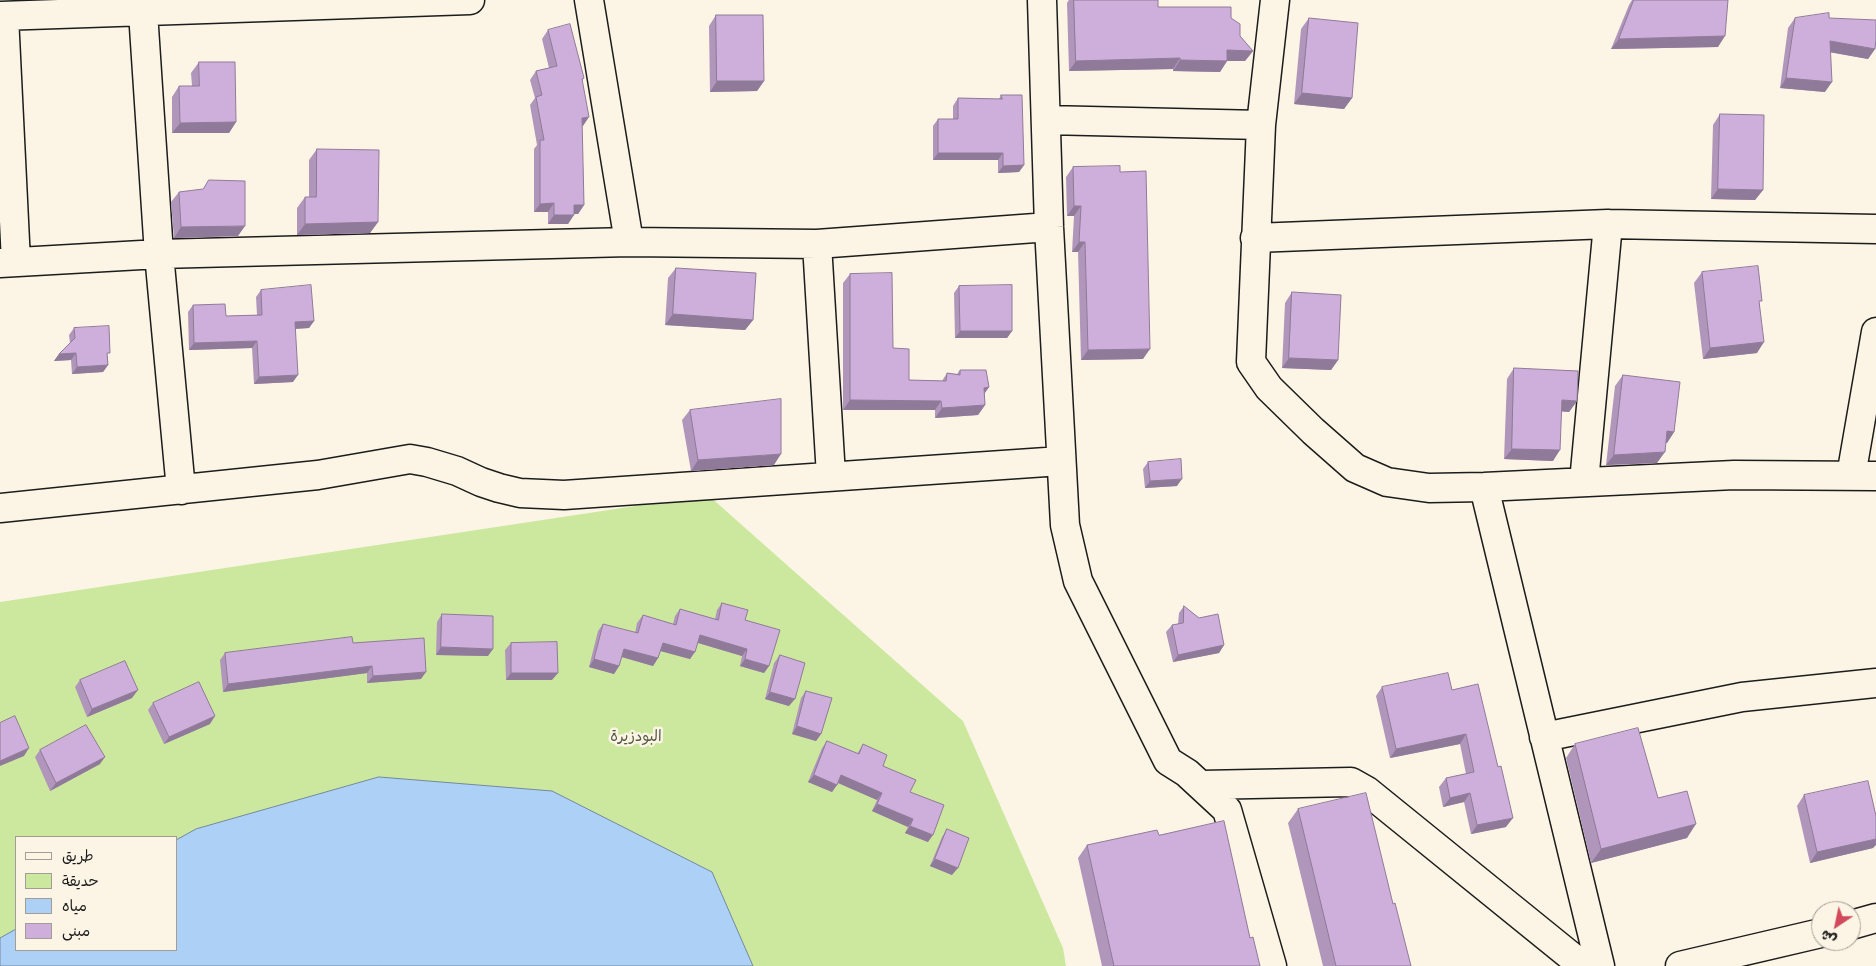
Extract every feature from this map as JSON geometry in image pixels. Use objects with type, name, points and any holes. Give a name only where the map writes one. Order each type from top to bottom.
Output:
[{"type":"street","points":[[470,0],[143,12],[96,7],[2,16],[8,262],[159,254],[629,242],[817,244],[1049,227]]},
{"type":"street","points":[[589,0],[629,242]]},
{"type":"street","points":[[1042,0],[1049,227],[1065,526],[1078,581],[1168,761],[1202,785],[1227,810],[1272,966]]},
{"type":"street","points":[[1275,0],[1261,125],[1251,362],[1268,388],[1355,468],[1387,482],[1429,488],[1734,475],[1863,476],[1876,332]]},
{"type":"street","points":[[143,12],[159,254],[181,490]]},
{"type":"street","points":[[1046,120],[1261,125]]},
{"type":"street","points":[[1255,238],[1608,224],[1876,229]]},
{"type":"street","points":[[1584,482],[1608,224]]},
{"type":"street","points":[[817,244],[831,476]]},
{"type":"street","points":[[0,508],[318,475],[410,459],[457,471],[481,482],[520,493],[564,495],[1061,461]]},
{"type":"street","points":[[1484,487],[1600,966]]},
{"type":"street","points":[[1544,737],[1742,697],[1876,683]]},
{"type":"street","points":[[1202,785],[1352,782],[1367,791],[1583,966]]},
{"type":"street","points":[[1861,922],[1876,918]]},
{"type":"street","points":[[1680,966],[1811,935]]},
{"type":"green space","name":"البودزيرة","points":[[708,495],[963,721],[1063,948],[1066,966],[0,966],[0,602]]},
{"type":"water","points":[[379,777],[552,791],[712,872],[753,966],[0,966],[0,938],[15,930],[15,951],[178,951],[178,839],[196,829]]},
{"type":"building","points":[[1074,0],[1158,0],[1158,7],[1231,7],[1231,18],[1240,24],[1240,36],[1253,51],[1227,50],[1227,61],[1180,60],[1180,58],[1076,61]]},
{"type":"building","points":[[1634,0],[1728,0],[1725,36],[1619,39]]},
{"type":"building","points":[[1829,13],[1829,18],[1876,20],[1875,49],[1830,41],[1832,82],[1786,78],[1795,18]]},
{"type":"building","points":[[716,15],[763,15],[764,81],[717,81]]},
{"type":"building","points":[[1309,18],[1358,23],[1352,98],[1302,93]]},
{"type":"building","points":[[570,24],[584,78],[582,79],[589,117],[582,118],[584,205],[574,205],[574,215],[554,215],[554,203],[540,204],[540,140],[544,140],[536,97],[542,95],[536,71],[557,66],[548,30]]},
{"type":"building","points":[[199,62],[235,62],[236,122],[180,123],[179,86],[199,86]]},
{"type":"building","points":[[1001,95],[1022,95],[1024,165],[1003,166],[1003,153],[938,153],[938,119],[958,119],[958,98],[1002,99]]},
{"type":"building","points":[[1720,114],[1764,115],[1763,190],[1718,189]]},
{"type":"building","points":[[317,149],[379,150],[378,222],[305,224],[305,197],[316,197]]},
{"type":"building","points":[[1120,166],[1120,172],[1146,171],[1150,349],[1088,350],[1085,242],[1079,242],[1081,206],[1074,206],[1073,167]]},
{"type":"building","points":[[209,180],[245,181],[245,226],[181,227],[179,192],[203,189]]},
{"type":"building","points":[[1758,266],[1762,301],[1759,301],[1764,342],[1710,348],[1702,272]]},
{"type":"building","points":[[676,268],[756,273],[753,320],[673,314]]},
{"type":"building","points":[[892,273],[893,348],[909,349],[909,380],[946,381],[947,373],[960,375],[960,370],[986,370],[989,387],[984,388],[985,405],[942,408],[941,401],[850,400],[850,274]]},
{"type":"building","points":[[311,285],[314,321],[295,322],[298,375],[259,377],[257,341],[194,343],[193,305],[225,304],[226,316],[262,315],[261,290]]},
{"type":"building","points":[[1012,285],[1012,331],[960,331],[959,286]]},
{"type":"building","points":[[1292,292],[1341,295],[1338,360],[1289,358]]},
{"type":"building","points":[[109,326],[110,353],[107,353],[108,365],[77,367],[76,353],[59,354],[75,338],[74,328]]},
{"type":"building","points":[[1514,368],[1578,371],[1577,401],[1562,400],[1560,450],[1512,449]]},
{"type":"building","points":[[1623,375],[1680,382],[1674,432],[1667,431],[1665,452],[1614,455]]},
{"type":"building","points":[[781,399],[781,454],[698,460],[690,410]]},
{"type":"building","points":[[1181,459],[1182,479],[1150,481],[1148,462]]},
{"type":"building","points":[[722,603],[748,610],[745,620],[780,630],[769,666],[745,659],[747,649],[700,635],[695,652],[663,643],[658,658],[624,649],[619,666],[594,659],[603,624],[638,633],[643,615],[676,625],[680,609],[718,620]]},
{"type":"building","points":[[1184,606],[1199,618],[1218,614],[1224,645],[1178,655],[1172,625],[1183,623]]},
{"type":"building","points":[[442,614],[493,616],[493,649],[441,647]]},
{"type":"building","points":[[352,637],[353,643],[424,638],[426,672],[373,676],[372,666],[228,684],[225,653]]},
{"type":"building","points":[[557,642],[558,673],[511,673],[511,643]]},
{"type":"building","points":[[780,655],[805,663],[795,699],[770,692]]},
{"type":"building","points":[[125,661],[138,690],[92,709],[80,680]]},
{"type":"building","points":[[1448,673],[1452,690],[1478,684],[1498,767],[1501,766],[1513,818],[1477,825],[1470,793],[1450,798],[1446,778],[1474,772],[1466,734],[1396,749],[1382,687]]},
{"type":"building","points":[[199,682],[215,716],[169,737],[153,703]]},
{"type":"building","points":[[806,691],[832,698],[821,734],[797,726]]},
{"type":"building","points":[[15,716],[29,748],[0,761],[0,723]]},
{"type":"building","points":[[86,725],[105,757],[56,783],[40,750]]},
{"type":"building","points":[[1638,728],[1658,798],[1687,791],[1696,824],[1601,849],[1575,744]]},
{"type":"building","points":[[827,741],[859,754],[863,744],[887,755],[883,766],[916,780],[910,792],[944,805],[933,835],[910,826],[913,819],[877,804],[882,793],[841,775],[837,785],[814,775]]},
{"type":"building","points":[[1868,781],[1876,816],[1876,839],[1817,852],[1804,795]]},
{"type":"building","points":[[1366,793],[1393,904],[1395,903],[1411,966],[1336,966],[1298,809]]},
{"type":"building","points":[[1224,821],[1250,938],[1253,937],[1260,966],[1114,966],[1087,845],[1157,830],[1159,835]]},
{"type":"building","points":[[947,829],[969,838],[958,868],[935,859]]}]
